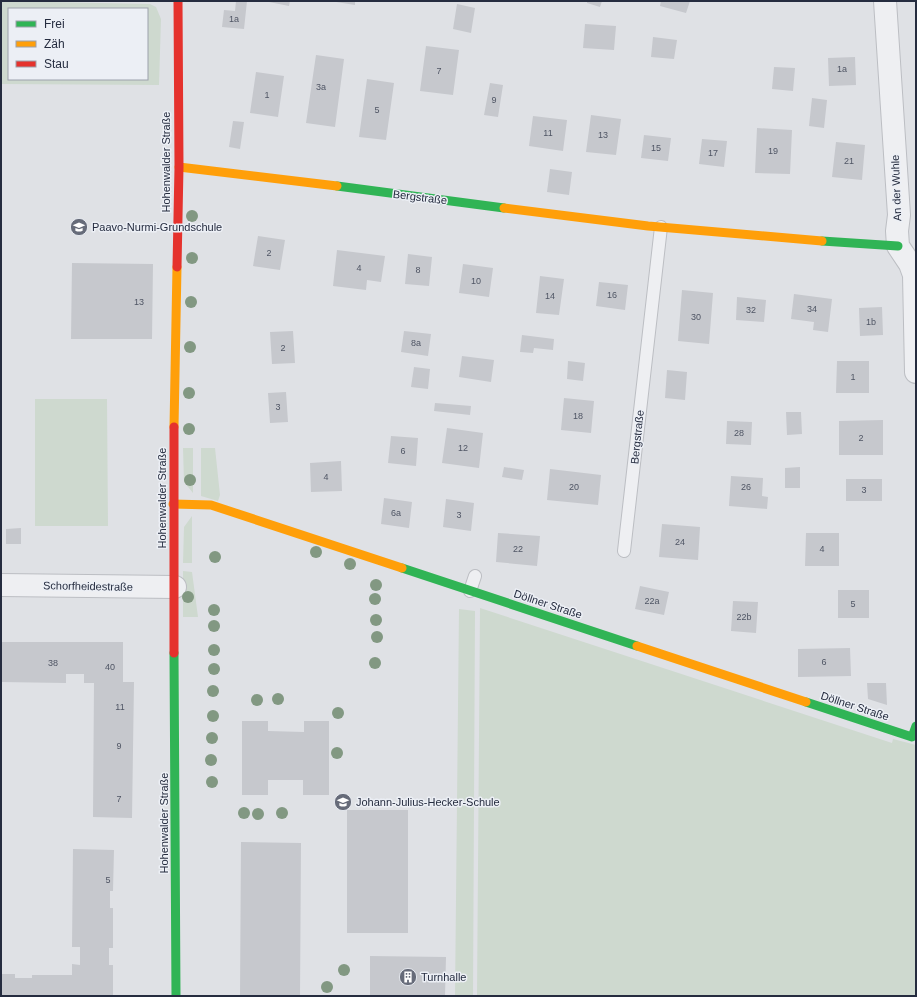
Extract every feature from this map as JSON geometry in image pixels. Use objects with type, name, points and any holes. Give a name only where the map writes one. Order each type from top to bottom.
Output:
[{"type":"street","name":"Hohenwalder Straße","points":[[176,996],[175,587],[173,504],[179,168],[178,1]]},
{"type":"street","name":"An der Wuhle","points":[[885,1],[899,215],[897,231],[898,246]]},
{"type":"street","name":"Bergstraße","points":[[179,168],[241,172],[399,194],[660,227],[836,243],[898,246]]},
{"type":"street","points":[[898,246],[910,264],[914,276],[916,372]]},
{"type":"street","name":"Döllner Straße","points":[[173,504],[211,505],[912,737],[916,726]]},
{"type":"street","name":"Schorfheidestraße","points":[[1,585],[175,587]]},
{"type":"lane","name":"Bergstraße","points":[[624,551],[660,227]]},
{"type":"lane","points":[[470,591],[475,576]]},
{"type":"shaded area","points":[[1,1],[150,4],[156,7],[161,19],[159,85],[1,84]]},
{"type":"shaded area","points":[[35,399],[107,399],[108,526],[35,526]]},
{"type":"shaded area","points":[[183,448],[193,448],[193,493],[184,482]]},
{"type":"shaded area","points":[[201,448],[215,448],[220,495],[218,501],[201,496]]},
{"type":"shaded area","points":[[192,516],[192,563],[183,563],[184,527]]},
{"type":"shaded area","points":[[183,571],[192,572],[198,617],[183,617]]},
{"type":"shaded area","points":[[480,608],[892,743],[893,739],[916,745],[916,996],[477,996]]},
{"type":"shaded area","points":[[459,609],[475,611],[473,996],[455,996]]},
{"type":"building","points":[[236,1],[247,1],[244,29],[222,27],[224,10],[235,11]]},
{"type":"building","points":[[264,1],[290,1],[289,6]]},
{"type":"building","points":[[330,1],[355,1],[355,5]]},
{"type":"building","points":[[587,1],[602,1],[600,7],[587,3]]},
{"type":"building","points":[[661,1],[690,1],[686,13],[660,6]]},
{"type":"building","points":[[457,4],[475,8],[471,33],[453,29]]},
{"type":"building","points":[[585,24],[616,26],[614,50],[583,48]]},
{"type":"building","points":[[653,37],[677,40],[674,59],[651,57]]},
{"type":"building","points":[[426,46],[459,50],[453,95],[420,91]]},
{"type":"building","points":[[316,55],[344,59],[335,127],[306,123]]},
{"type":"building","points":[[855,57],[856,85],[829,86],[828,58]]},
{"type":"building","points":[[774,67],[795,68],[793,91],[772,89]]},
{"type":"building","points":[[256,72],[284,76],[278,117],[250,113]]},
{"type":"building","points":[[367,79],[394,83],[386,140],[359,137]]},
{"type":"building","points":[[490,83],[503,85],[498,117],[484,115]]},
{"type":"building","points":[[812,98],[827,100],[824,128],[809,126]]},
{"type":"building","points":[[591,115],[621,119],[616,155],[586,152]]},
{"type":"building","points":[[533,116],[567,120],[563,151],[529,146]]},
{"type":"building","points":[[233,121],[244,122],[240,149],[229,147]]},
{"type":"building","points":[[757,128],[792,130],[790,174],[755,173]]},
{"type":"building","points":[[644,135],[671,138],[668,161],[641,158]]},
{"type":"building","points":[[702,139],[727,141],[724,167],[699,164]]},
{"type":"building","points":[[836,142],[865,145],[862,180],[832,177]]},
{"type":"building","points":[[550,169],[572,172],[569,195],[547,192]]},
{"type":"building","points":[[258,236],[285,240],[280,270],[253,266]]},
{"type":"building","points":[[337,250],[385,256],[381,282],[367,280],[366,290],[333,286]]},
{"type":"building","points":[[408,254],[432,257],[429,286],[405,284]]},
{"type":"building","points":[[72,263],[153,264],[152,339],[71,339]]},
{"type":"building","points":[[463,264],[493,268],[489,297],[459,293]]},
{"type":"building","points":[[540,276],[564,279],[559,315],[536,313]]},
{"type":"building","points":[[599,282],[628,285],[625,310],[596,306]]},
{"type":"building","points":[[682,290],[713,293],[709,344],[678,341]]},
{"type":"building","points":[[794,294],[832,299],[828,332],[813,330],[814,322],[791,319]]},
{"type":"building","points":[[737,297],[766,300],[764,322],[736,320]]},
{"type":"building","points":[[882,307],[883,335],[860,336],[859,308]]},
{"type":"building","points":[[293,331],[295,363],[272,364],[270,332]]},
{"type":"building","points":[[404,331],[431,334],[428,356],[401,352]]},
{"type":"building","points":[[522,335],[554,339],[553,350],[534,348],[533,353],[520,352]]},
{"type":"building","points":[[462,356],[494,360],[491,382],[459,377]]},
{"type":"building","points":[[568,361],[585,363],[583,381],[567,379]]},
{"type":"building","points":[[837,361],[869,361],[869,393],[836,393]]},
{"type":"building","points":[[414,367],[430,369],[428,389],[411,387]]},
{"type":"building","points":[[667,370],[687,372],[685,400],[665,398]]},
{"type":"building","points":[[286,392],[288,422],[270,423],[268,393]]},
{"type":"building","points":[[564,398],[594,401],[591,433],[561,430]]},
{"type":"building","points":[[435,403],[471,406],[470,415],[434,411]]},
{"type":"building","points":[[786,412],[801,412],[802,434],[787,435]]},
{"type":"building","points":[[883,420],[883,455],[839,455],[839,421]]},
{"type":"building","points":[[727,421],[752,422],[751,445],[726,444]]},
{"type":"building","points":[[447,428],[483,433],[479,468],[442,463]]},
{"type":"building","points":[[391,436],[418,438],[416,466],[388,463]]},
{"type":"building","points":[[341,461],[342,491],[311,492],[310,463]]},
{"type":"building","points":[[504,467],[524,470],[522,480],[502,477]]},
{"type":"building","points":[[800,467],[800,488],[785,488],[785,468]]},
{"type":"building","points":[[550,469],[601,475],[598,505],[547,500]]},
{"type":"building","points":[[731,476],[763,478],[762,496],[768,497],[767,509],[729,506]]},
{"type":"building","points":[[846,479],[882,479],[882,501],[846,501]]},
{"type":"building","points":[[384,498],[412,502],[409,528],[381,524]]},
{"type":"building","points":[[446,499],[474,503],[471,531],[443,527]]},
{"type":"building","points":[[662,524],[700,527],[698,560],[659,557]]},
{"type":"building","points":[[21,528],[21,544],[6,544],[6,529]]},
{"type":"building","points":[[498,533],[540,536],[537,566],[496,562]]},
{"type":"building","points":[[806,533],[839,533],[839,566],[805,566]]},
{"type":"building","points":[[640,586],[669,592],[664,615],[635,609]]},
{"type":"building","points":[[838,590],[869,590],[869,618],[838,618]]},
{"type":"building","points":[[733,601],[758,602],[756,633],[731,631]]},
{"type":"building","points":[[1,642],[123,642],[123,682],[134,682],[132,818],[93,817],[94,683],[84,683],[84,674],[66,674],[66,683],[1,682]]},
{"type":"building","points":[[850,648],[851,676],[798,677],[798,649]]},
{"type":"building","points":[[867,683],[886,683],[887,705],[868,699]]},
{"type":"building","points":[[242,721],[268,721],[268,731],[304,732],[304,721],[329,721],[329,795],[303,795],[303,780],[268,780],[268,795],[242,795]]},
{"type":"building","points":[[347,810],[408,810],[408,933],[347,933]]},
{"type":"building","points":[[241,842],[301,843],[300,996],[240,996]]},
{"type":"building","points":[[73,849],[114,850],[113,891],[110,891],[110,908],[113,908],[113,948],[109,948],[109,965],[113,965],[113,996],[1,996],[1,974],[15,974],[15,978],[32,978],[32,975],[72,975],[72,964],[80,965],[80,947],[72,947]]},
{"type":"building","name":"Turnhalle","points":[[370,956],[446,957],[445,996],[370,996]]},
{"type":"traffic: fast","points":[[337,186],[504,208]]},
{"type":"traffic: fast","points":[[822,241],[898,246]]},
{"type":"traffic: fast","points":[[402,568],[637,646]]},
{"type":"traffic: fast","points":[[174,653],[176,996]]},
{"type":"traffic: fast","points":[[806,702],[912,737],[916,726]]},
{"type":"traffic: slow","points":[[179,167],[337,186]]},
{"type":"traffic: slow","points":[[504,208],[648,226],[822,241]]},
{"type":"traffic: slow","points":[[174,427],[177,267]]},
{"type":"traffic: slow","points":[[173,504],[211,505],[402,568]]},
{"type":"traffic: slow","points":[[637,646],[806,702]]},
{"type":"traffic: jam","points":[[177,267],[179,167],[178,1]]},
{"type":"traffic: jam","points":[[174,427],[174,653]]},
{"type":"place","name":"Paavo-Nurmi-Grundschule","points":[[79,227]]},
{"type":"place","name":"Johann-Julius-Hecker-Schule","points":[[343,802]]},
{"type":"place","name":"Turnhalle","points":[[408,977]]}]
